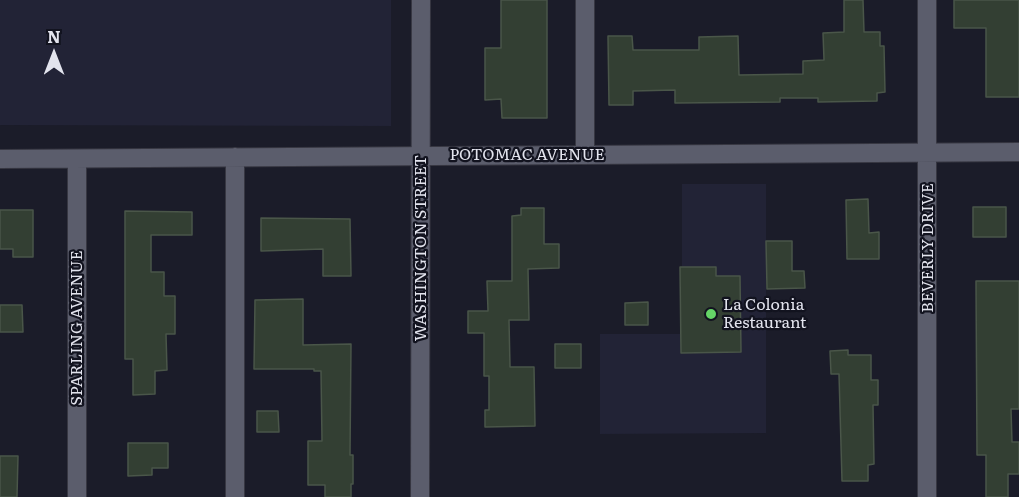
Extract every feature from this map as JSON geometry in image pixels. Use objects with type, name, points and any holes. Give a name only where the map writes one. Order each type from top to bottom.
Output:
[{"type":"street","name":"WASHINGTON STREET","points":[[420,497],[421,0]]},
{"type":"street","points":[[585,0],[585,155]]},
{"type":"street","name":"BEVERLY DRIVE","points":[[927,0],[926,152],[929,186],[927,497]]},
{"type":"street","name":"POTOMAC AVENUE","points":[[0,159],[1019,152]]},
{"type":"street","points":[[235,157],[235,497]]},
{"type":"street","name":"SPARLING AVENUE","points":[[77,159],[77,497]]},
{"type":"shaded area","points":[[0,0],[391,0],[391,126],[0,125]]},
{"type":"shaded area","points":[[682,184],[766,184],[766,433],[600,434],[600,334],[682,334]]},
{"type":"building","points":[[501,0],[547,0],[547,118],[502,118],[501,99],[485,100],[485,48],[501,48]]},
{"type":"building","points":[[844,0],[863,0],[864,32],[880,32],[880,46],[884,46],[885,92],[877,93],[877,101],[818,102],[818,98],[780,98],[780,102],[675,103],[675,90],[633,91],[633,105],[609,105],[608,36],[632,36],[633,50],[699,50],[699,37],[738,36],[739,75],[803,74],[803,61],[824,60],[823,33],[844,32]]},
{"type":"building","points":[[954,0],[1019,0],[1019,97],[986,97],[986,28],[954,28]]},
{"type":"building","points":[[868,199],[869,233],[879,232],[879,259],[847,259],[846,200]]},
{"type":"building","points":[[973,207],[1006,207],[1006,237],[973,237]]},
{"type":"building","points":[[521,208],[544,208],[544,244],[559,244],[559,268],[528,269],[529,320],[509,320],[510,367],[534,367],[535,426],[485,427],[485,410],[489,410],[489,376],[484,376],[484,333],[468,333],[468,311],[488,311],[487,281],[512,281],[512,216],[521,215]]},
{"type":"building","points":[[0,210],[33,210],[33,257],[13,257],[13,249],[0,249]]},
{"type":"building","points":[[125,211],[192,212],[192,235],[151,235],[151,272],[164,272],[164,296],[175,296],[175,334],[166,334],[167,370],[155,371],[155,394],[133,395],[133,359],[125,359]]},
{"type":"building","points":[[261,218],[350,219],[351,276],[323,276],[323,249],[261,251]]},
{"type":"building","points":[[766,241],[792,241],[792,271],[804,271],[805,288],[767,289]]},
{"type":"building","name":"La Colonia Restaurant","points":[[680,267],[716,267],[716,276],[740,276],[741,352],[681,353]]},
{"type":"building","points":[[976,281],[1019,281],[1019,409],[1011,409],[1012,442],[1019,442],[1019,474],[1008,474],[1008,497],[986,497],[986,455],[977,455]]},
{"type":"building","points":[[303,299],[303,345],[351,344],[350,455],[353,455],[353,484],[351,484],[351,497],[325,497],[325,485],[308,485],[308,441],[322,441],[321,371],[254,369],[255,300]]},
{"type":"building","points":[[648,302],[648,325],[625,325],[625,303]]},
{"type":"building","points":[[0,305],[22,305],[23,332],[0,332]]},
{"type":"building","points":[[555,344],[581,344],[581,368],[555,368]]},
{"type":"building","points":[[848,350],[848,355],[871,355],[871,380],[878,380],[878,405],[873,405],[874,464],[868,465],[868,481],[842,481],[839,374],[831,374],[830,351]]},
{"type":"building","points":[[257,411],[278,411],[279,432],[257,432]]},
{"type":"building","points":[[128,443],[168,443],[168,468],[152,468],[152,475],[128,476]]},
{"type":"building","points":[[0,456],[18,456],[17,497],[0,497]]},
{"type":"place","name":"La Colonia Restaurant","points":[[711,314]]}]
